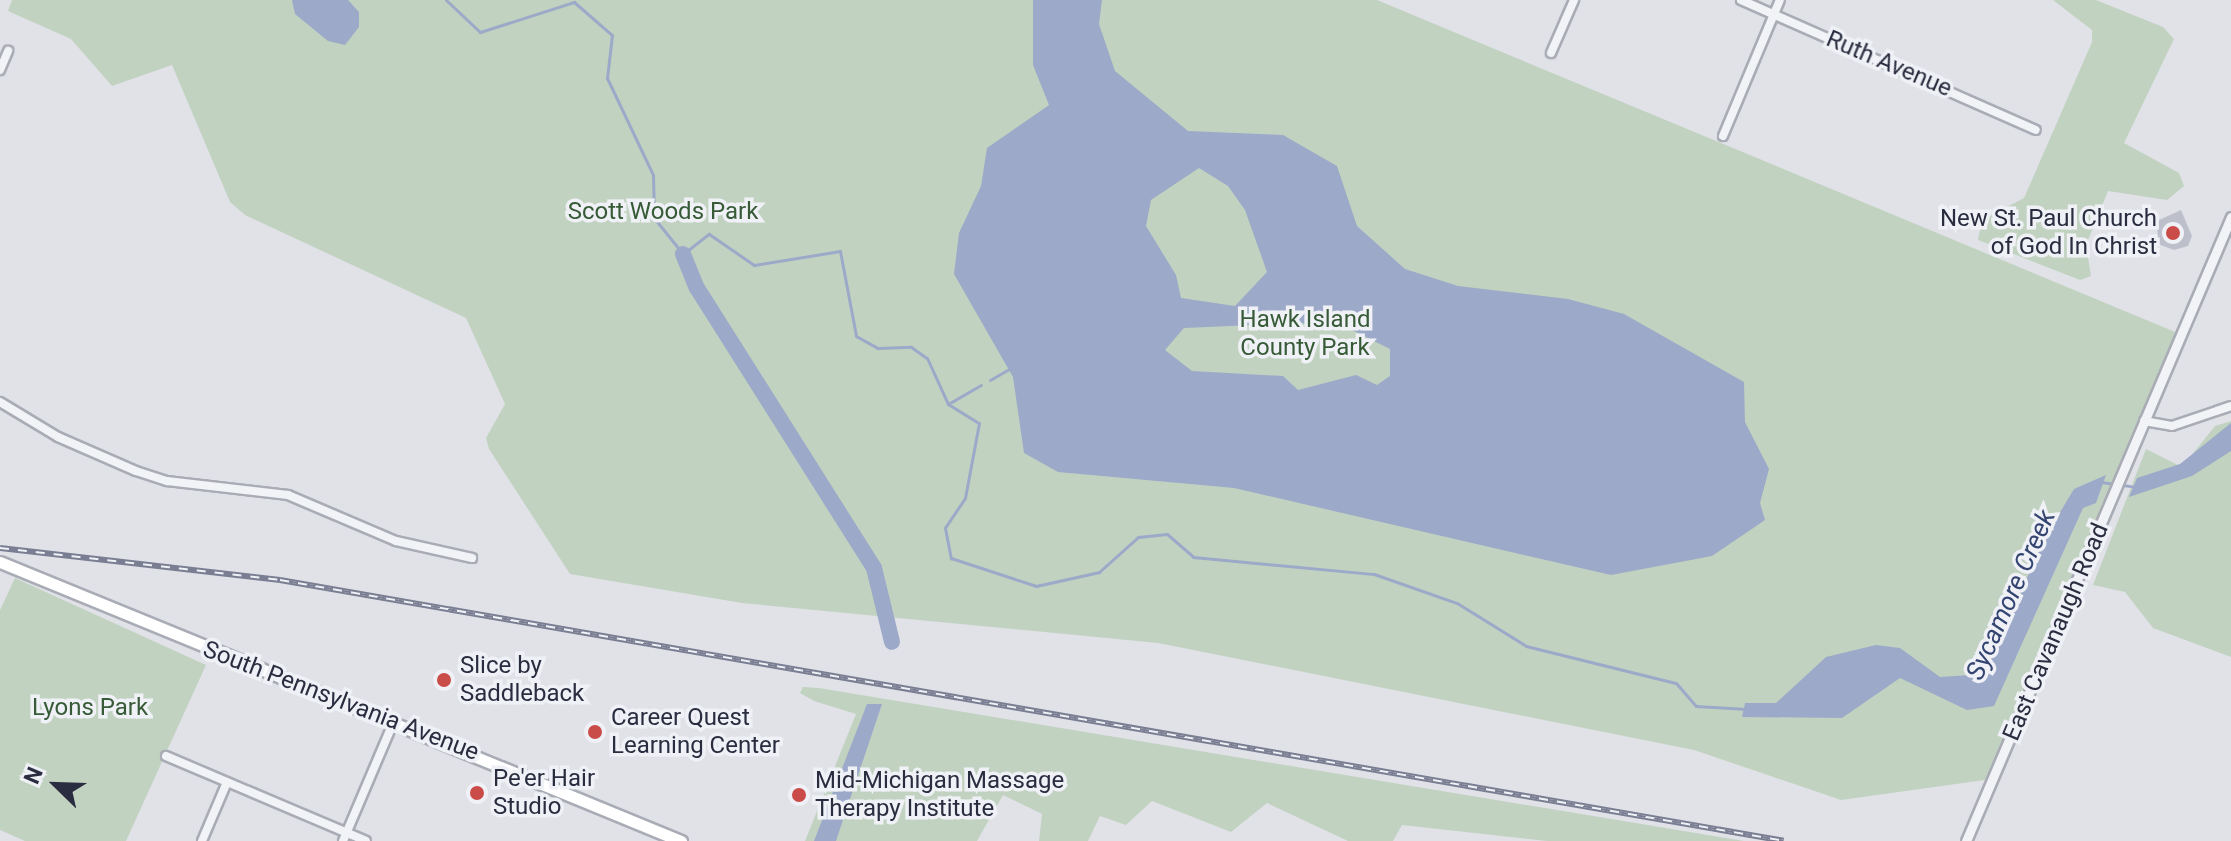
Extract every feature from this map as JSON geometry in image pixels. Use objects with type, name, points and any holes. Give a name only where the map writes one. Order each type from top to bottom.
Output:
[{"type":"main road","name":"South Pennsylvania Avenue","points":[[3,563],[681,841]]},
{"type":"street","points":[[1551,53],[1574,0]]},
{"type":"street","name":"Ruth Avenue","points":[[1741,0],[2036,130]]},
{"type":"street","points":[[1723,136],[1780,0]]},
{"type":"street","points":[[0,70],[8,51]]},
{"type":"street","name":"East Cavanaugh Road","points":[[1966,841],[2231,217]]},
{"type":"street","points":[[0,402],[58,437],[136,471],[167,481],[288,495],[396,541],[472,558]]},
{"type":"street","points":[[2144,421],[2172,426],[2231,406]]},
{"type":"street","points":[[344,837],[394,721]]},
{"type":"street","points":[[166,756],[344,837],[366,841]]},
{"type":"street","points":[[202,841],[227,782]]},
{"type":"green space","name":"Hawk Island County Park","points":[[12,0],[1377,0],[2180,334],[1992,779],[1841,800],[1694,750],[1158,643],[742,603],[570,574],[489,449],[486,438],[505,404],[466,318],[245,215],[230,202],[172,65],[112,86],[71,39],[8,11]]},
{"type":"green space","points":[[2053,0],[2096,0],[2163,27],[2174,39],[2124,143],[2179,173],[2184,186],[2167,200],[2108,191],[2086,245],[2091,276],[2080,280],[1978,240],[1982,220],[2024,198],[2092,42],[2092,30]]},
{"type":"green space","points":[[2231,421],[2231,657],[2153,628],[2125,592],[2093,585],[2146,449],[2182,467],[2215,426]]},
{"type":"green space","name":"Lyons Park","points":[[15,578],[206,665],[126,841],[25,841],[0,830],[0,610]]},
{"type":"green space","points":[[803,687],[1744,841],[1547,841],[1402,825],[1393,841],[1348,841],[1267,803],[1231,832],[1152,801],[1126,825],[1100,816],[1088,841],[1039,841],[1042,814],[1003,795],[977,841],[805,841],[856,714],[814,701],[800,693]]},
{"type":"water","points":[[292,0],[348,0],[359,12],[359,27],[345,45],[328,41],[295,14]]},
{"type":"water","points":[[1033,0],[1102,0],[1099,24],[1115,71],[1188,131],[1283,135],[1337,166],[1357,226],[1405,269],[1458,286],[1568,299],[1624,314],[1744,382],[1745,422],[1769,469],[1760,503],[1765,520],[1712,556],[1611,575],[1234,488],[1058,472],[1024,453],[1013,377],[954,274],[959,233],[981,186],[987,148],[1049,105],[1033,65]],"holes":[[[1199,168],[1228,186],[1245,210],[1267,272],[1235,306],[1181,298],[1176,275],[1146,226],[1151,200]],[[1274,310],[1307,325],[1324,316],[1390,349],[1390,376],[1377,385],[1356,375],[1298,390],[1283,376],[1192,371],[1165,350],[1184,328],[1254,325]]]},
{"type":"water","points":[[2231,423],[2231,451],[2192,476],[2129,497],[2137,478],[2180,464]]},
{"type":"water","points":[[2106,475],[2096,503],[2083,508],[1994,706],[1967,710],[1900,678],[1842,718],[1742,717],[1745,703],[1776,703],[1826,657],[1876,645],[1900,648],[1940,677],[1985,674],[2045,537],[2074,489]]},
{"type":"water","points":[[867,704],[882,704],[836,841],[814,841]]},
{"type":"building","name":"New St. Paul Church of God In Christ","points":[[2181,210],[2192,236],[2188,246],[2174,250],[2158,244],[2157,221]]},
{"type":"waterway","name":"Sycamore Creek","points":[[446,0],[480,32],[574,2],[612,35],[607,78],[653,175],[654,218],[683,254],[709,234],[754,265],[840,251],[856,336],[878,348],[911,347],[927,358],[948,404],[979,423],[965,498],[945,528],[951,558],[1036,586],[1099,572],[1138,537],[1167,534],[1193,557],[1374,574],[1457,603],[1526,646],[1676,683],[1696,706],[1747,709]]},
{"type":"waterway","points":[[683,254],[697,288],[874,568],[892,642]]},
{"type":"waterway","points":[[990,380],[1011,368]]},
{"type":"waterway","points":[[948,404],[981,385]]},
{"type":"waterway","name":"Sycamore Creek","points":[[2101,482],[2136,487]]},
{"type":"railway","points":[[0,548],[280,580],[1784,841]]},
{"type":"place","name":"New St. Paul Church of God In Christ","points":[[2173,233]]},
{"type":"place","name":"Slice by Saddleback","points":[[444,680]]},
{"type":"place","name":"Career Quest Learning Center","points":[[595,732]]},
{"type":"place","name":"Pe'er Hair Studio","points":[[477,793]]},
{"type":"place","name":"Mid-Michigan Massage Therapy Institute","points":[[799,795]]},
{"type":"park label","name":"Scott Woods Park","points":[[663,212]]}]
